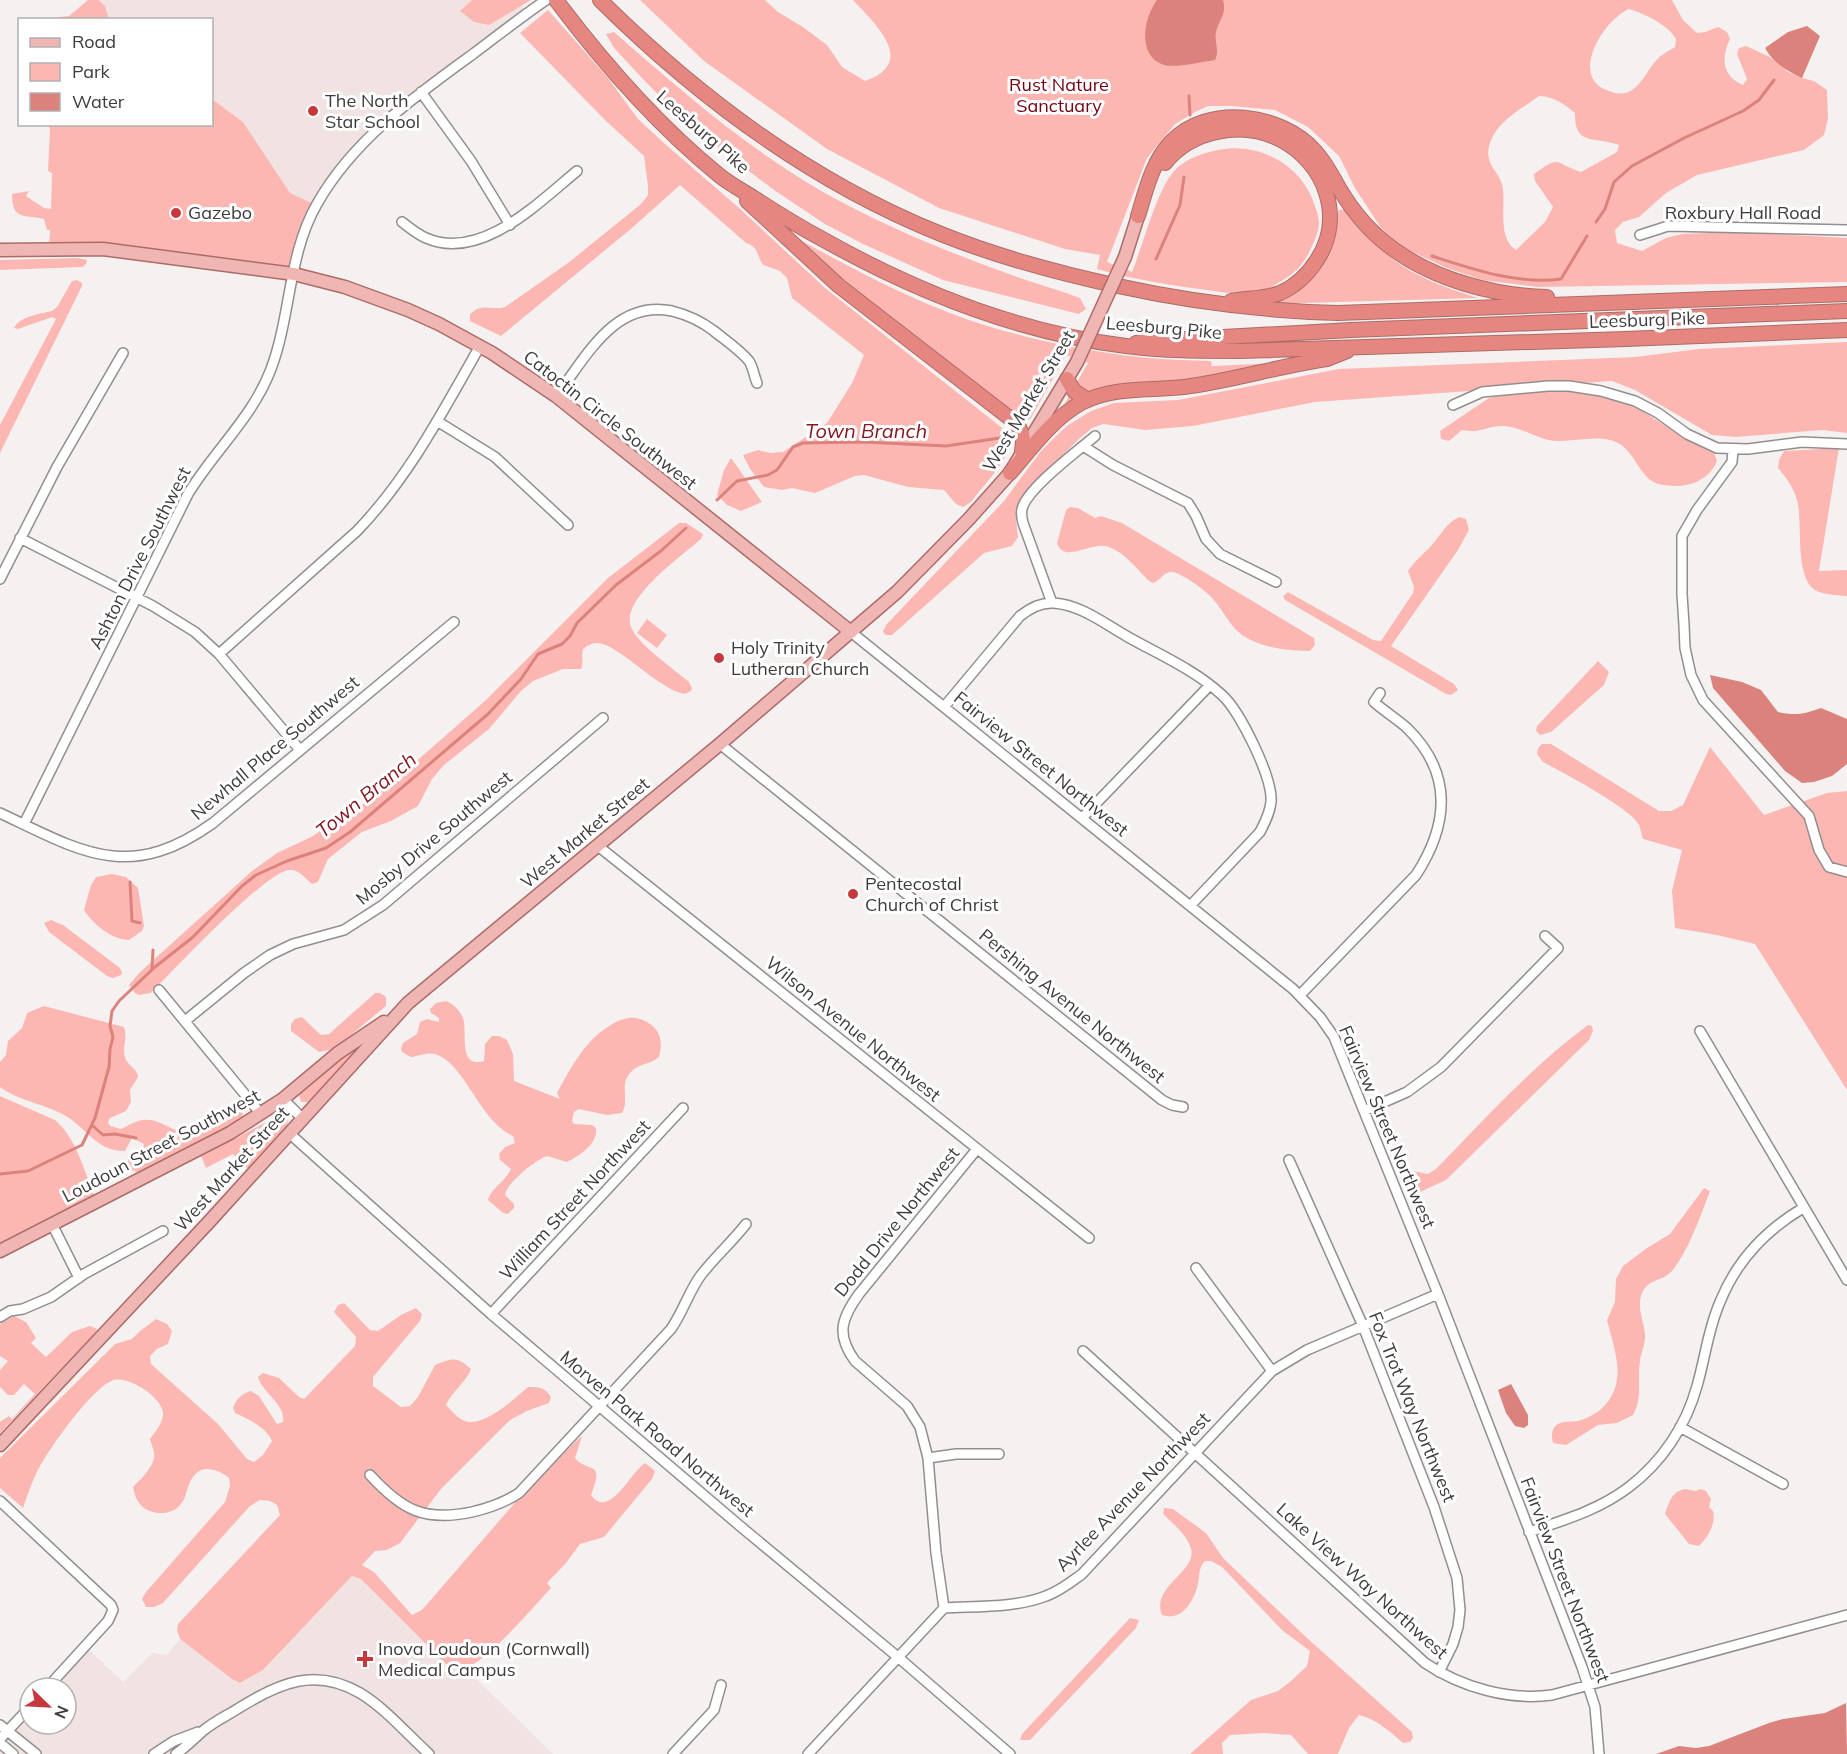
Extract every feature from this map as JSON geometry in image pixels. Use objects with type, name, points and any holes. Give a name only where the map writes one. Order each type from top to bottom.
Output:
[{"type":"highway","name":"Leesburg Pike","points":[[556,0],[586,40],[634,95],[679,141],[722,177],[798,226],[846,253],[940,297],[1041,329],[1125,346],[1182,351],[1626,339],[1847,330]]},
{"type":"highway","name":"Leesburg Pike","points":[[600,0],[654,53],[709,98],[768,141],[809,167],[883,208],[938,233],[1035,266],[1162,296],[1209,304],[1286,312],[1338,313],[1847,294]]},
{"type":"highway","points":[[1138,216],[1154,168],[1172,140],[1200,124],[1220,118],[1255,118],[1271,122],[1300,138],[1314,150],[1352,208],[1379,238],[1395,251],[1422,267],[1444,276],[1471,286],[1510,294],[1544,297],[1647,293],[1708,298]]},
{"type":"highway","points":[[1138,216],[1155,178],[1176,150],[1202,137],[1226,130],[1259,132],[1281,140],[1301,154],[1315,169],[1323,183],[1332,220],[1323,251],[1313,266],[1297,282],[1279,294],[1209,304]]},
{"type":"highway","points":[[722,177],[839,286],[1016,423],[1023,436],[1022,451]]},
{"type":"highway","points":[[1125,346],[1159,338],[1187,339],[1352,330],[1847,311]]},
{"type":"highway","points":[[1010,473],[1062,416],[1088,400],[1126,389],[1184,387],[1327,359],[1359,346]]},
{"type":"highway","points":[[1067,380],[1074,392],[1088,400]]},
{"type":"main road","name":"West Market Street","points":[[0,1445],[208,1223],[396,1015],[424,989],[720,744],[924,567],[1010,473],[1067,380],[1125,257],[1138,216]]},
{"type":"main road","name":"Catoctin Circle Southwest","points":[[0,250],[103,249],[294,274],[345,287],[383,300],[439,324],[480,346],[556,396],[851,632]]},
{"type":"main road","name":"Loudoun Street Southwest","points":[[0,1251],[230,1133],[283,1100],[338,1053],[396,1015]]},
{"type":"street","name":"Ashton Drive Southwest","points":[[24,824],[195,482],[245,417],[271,369],[298,254],[308,221],[324,191],[376,130],[421,92],[546,0]]},
{"type":"street","points":[[421,92],[471,160],[510,225]]},
{"type":"street","points":[[402,222],[435,241],[454,242],[482,238],[510,225],[577,171]]},
{"type":"street","name":"Roxbury Hall Road","points":[[1640,235],[1668,226],[1847,230]]},
{"type":"street","points":[[556,396],[601,337],[613,325],[631,315],[650,310],[680,313],[710,327],[750,362],[757,383]]},
{"type":"street","points":[[219,654],[376,512],[408,469],[480,346]]},
{"type":"street","points":[[0,579],[57,467],[123,353]]},
{"type":"street","points":[[1453,405],[1482,392],[1548,386],[1587,388],[1635,401],[1701,441],[1717,448],[1732,450],[1802,442],[1847,444]]},
{"type":"street","points":[[437,421],[495,457],[568,525]]},
{"type":"street","points":[[1052,603],[1023,523],[1022,510],[1026,500],[1036,488],[1095,436]]},
{"type":"street","points":[[1083,446],[1113,465],[1188,503],[1197,516],[1206,539],[1220,554],[1276,582]]},
{"type":"street","points":[[1732,450],[1732,462],[1697,510],[1682,536],[1682,604],[1685,648],[1691,675],[1703,700],[1809,816],[1819,850],[1829,867],[1847,872]]},
{"type":"street","points":[[20,538],[184,624],[219,654],[300,750]]},
{"type":"street","points":[[944,707],[1020,616],[1036,605],[1052,603],[1078,609],[1210,685],[1231,703],[1242,721],[1271,790],[1271,801],[1260,832],[1190,906]]},
{"type":"street","name":"Newhall Place Southwest","points":[[0,813],[64,844],[94,853],[128,857],[158,853],[195,835],[213,823],[454,622]]},
{"type":"street","name":"Fairview Street Northwest","points":[[851,632],[1300,995],[1334,1037],[1438,1294],[1589,1685],[1595,1707],[1599,1754]]},
{"type":"street","points":[[1082,818],[1210,685]]},
{"type":"street","points":[[1300,995],[1416,875],[1435,839],[1442,800],[1439,781],[1432,764],[1407,728],[1374,702],[1380,693]]},
{"type":"street","name":"Mosby Drive Southwest","points":[[186,1021],[244,973],[270,955],[293,944],[344,930],[383,905],[603,718]]},
{"type":"street","name":"Pershing Avenue Northwest","points":[[720,744],[1162,1100],[1183,1107]]},
{"type":"street","name":"Wilson Avenue Northwest","points":[[598,846],[1089,1238]]},
{"type":"street","points":[[1364,1111],[1407,1092],[1441,1067],[1558,948],[1545,936]]},
{"type":"street","points":[[159,990],[261,1114]]},
{"type":"street","points":[[1700,1031],[1847,1280]]},
{"type":"street","points":[[283,1100],[302,1118]]},
{"type":"street","name":"William Street Northwest","points":[[491,1314],[682,1108]]},
{"type":"street","name":"Morven Park Road Northwest","points":[[289,1132],[491,1314],[740,1527],[899,1658],[1003,1752]]},
{"type":"street","name":"Dodd Drive Northwest","points":[[944,1608],[936,1553],[926,1444],[915,1416],[908,1406],[855,1361],[845,1344],[842,1325],[848,1309],[859,1294],[977,1149]]},
{"type":"street","name":"Fox Trot Way Northwest","points":[[1288,1160],[1363,1326],[1434,1507],[1457,1578],[1460,1610],[1458,1627],[1453,1644],[1439,1672]]},
{"type":"street","points":[[1529,1532],[1592,1510],[1613,1498],[1645,1474],[1659,1459],[1680,1427],[1697,1388],[1713,1320],[1731,1280],[1742,1262],[1767,1233],[1803,1208]]},
{"type":"street","name":"Loudoun Street Southwest","points":[[55,1223],[81,1276]]},
{"type":"street","points":[[370,1475],[391,1498],[420,1512],[447,1517],[491,1508],[519,1493],[670,1329],[702,1274],[746,1224]]},
{"type":"street","points":[[0,1317],[10,1311],[23,1309],[51,1297],[81,1276],[163,1231]]},
{"type":"street","points":[[1196,1268],[1272,1371]]},
{"type":"street","name":"Ayrlee Avenue Northwest","points":[[944,1608],[1028,1601],[1046,1596],[1066,1586],[1082,1574],[1272,1371],[1308,1350],[1438,1294]]},
{"type":"street","name":"Lake View Way Northwest","points":[[1083,1351],[1425,1663],[1455,1680],[1504,1695],[1520,1697],[1552,1695],[1847,1615]]},
{"type":"street","points":[[1680,1427],[1783,1484]]},
{"type":"street","points":[[928,1458],[956,1454],[999,1454]]},
{"type":"street","points":[[0,1502],[111,1605],[113,1610],[108,1621],[59,1676]]},
{"type":"street","points":[[808,1754],[944,1608]]},
{"type":"street","points":[[154,1754],[174,1741],[206,1728],[265,1692],[282,1684],[312,1679],[337,1682],[360,1693],[379,1707],[429,1754]]},
{"type":"street","points":[[673,1754],[714,1710],[721,1685]]},
{"type":"street","points":[[13,1754],[0,1741],[4,1728],[18,1717]]},
{"type":"street","points":[[4,1728],[36,1754]]},
{"type":"street","points":[[176,1754],[206,1728]]},
{"type":"shaded area","name":"The North Star School","points":[[99,0],[517,0],[527,13],[376,130],[316,205],[290,193],[243,122],[213,100],[213,18],[109,18],[105,6]]},
{"type":"shaded area","name":"Inova Loudoun (Cornwall) Medical Campus","points":[[362,1566],[553,1754],[0,1754],[0,1739],[18,1719],[18,1736],[78,1736],[78,1676],[58,1676],[85,1646],[123,1682],[152,1653],[167,1655],[180,1639],[232,1679],[241,1683],[263,1670]]},
{"type":"green space","points":[[88,0],[99,0],[105,6],[109,18],[58,18],[69,16]]},
{"type":"green space","points":[[472,0],[531,0],[489,25],[474,22],[460,11]]},
{"type":"green space","name":"Rust Nature Sanctuary","points":[[640,0],[765,0],[778,12],[827,45],[842,67],[865,81],[881,73],[889,64],[890,53],[887,42],[880,31],[853,0],[1672,0],[1683,20],[1697,33],[1718,27],[1727,32],[1730,39],[1725,53],[1725,66],[1727,72],[1736,81],[1743,85],[1747,79],[1737,54],[1739,48],[1746,46],[1770,57],[1788,72],[1814,81],[1827,90],[1828,119],[1824,135],[1804,150],[1697,175],[1666,193],[1639,217],[1623,222],[1615,230],[1617,243],[1642,251],[1666,238],[1682,234],[1736,232],[1847,238],[1847,282],[1538,287],[1482,280],[1447,268],[1404,248],[1391,239],[1355,188],[1339,156],[1308,127],[1275,110],[1208,106],[1175,124],[1147,158],[1107,262],[1132,272],[1155,208],[1171,175],[1192,158],[1218,150],[1247,149],[1260,152],[1286,165],[1305,185],[1318,214],[1319,224],[1316,238],[1302,264],[1291,275],[1265,291],[1242,295],[1170,285],[1097,269],[1100,255],[1065,249],[939,208],[827,149],[704,61]],"holes":[[[1629,9],[1661,24],[1676,39],[1675,47],[1658,59],[1633,90],[1617,93],[1606,90],[1595,82],[1591,72],[1591,60],[1601,35],[1610,24]],[[1539,96],[1558,101],[1575,113],[1578,131],[1582,136],[1619,145],[1617,152],[1581,172],[1554,162],[1534,174],[1535,181],[1553,207],[1545,222],[1516,250],[1506,237],[1502,184],[1490,162],[1489,148],[1493,136],[1502,124]]]},
{"type":"green space","points":[[548,10],[608,78],[638,119],[665,144],[738,207],[825,288],[1011,435],[1003,461],[971,502],[963,507],[956,504],[944,490],[908,487],[864,475],[855,476],[815,493],[792,488],[782,490],[764,487],[750,469],[743,455],[758,450],[770,453],[783,452],[827,423],[852,383],[864,355],[792,298],[787,278],[780,271],[763,265],[753,246],[746,243],[680,185],[632,228],[501,336],[470,321],[470,314],[475,310],[505,307],[568,263],[641,204],[648,195],[644,156],[606,121],[520,33]]},
{"type":"green space","points":[[614,32],[689,97],[741,137],[823,192],[871,217],[945,249],[1080,298],[1086,309],[1079,314],[943,280],[825,224],[774,190],[673,110],[614,48],[606,34]]},
{"type":"green space","points":[[213,100],[243,122],[290,193],[316,205],[294,274],[49,249],[50,230],[47,230],[44,219],[20,215],[14,209],[12,194],[29,191],[26,196],[44,208],[51,209],[52,173],[48,171],[48,126],[213,126]]},
{"type":"green space","points":[[1346,209],[1381,249],[1394,260],[1434,282],[1478,298],[1269,304],[1301,286],[1317,271],[1334,235],[1339,210]]},
{"type":"green space","points":[[800,240],[926,303],[989,327],[1031,338],[1074,347],[1157,359],[1211,361],[1212,366],[1275,363],[1209,378],[1175,382],[1060,412],[1088,363],[1066,355],[1031,418],[1024,422],[869,303],[825,267]]},
{"type":"green space","points":[[78,258],[87,260],[83,267],[0,270],[0,260]]},
{"type":"green space","points":[[77,280],[82,283],[82,286],[0,453],[0,425],[56,319],[52,317],[18,329],[14,328],[25,318],[52,311],[57,307],[72,281]]},
{"type":"green space","points":[[1847,342],[1847,433],[1822,430],[1736,437],[1712,435],[1635,390],[1612,381],[1315,402],[1193,426],[1145,430],[1103,424],[1092,428],[1079,439],[1034,483],[1020,504],[1016,520],[1018,537],[1012,546],[984,553],[892,635],[885,635],[883,631],[886,625],[1004,501],[1041,451],[1053,439],[1067,426],[1091,411],[1114,403],[1178,400],[1339,369],[1635,357],[1699,349]]},
{"type":"green space","points":[[1521,391],[1581,392],[1631,404],[1714,453],[1717,461],[1702,479],[1688,485],[1672,486],[1654,482],[1648,478],[1626,449],[1610,440],[1555,441],[1516,428],[1502,426],[1474,431],[1462,430],[1449,441],[1441,439],[1440,431],[1489,398]]},
{"type":"green space","points":[[1839,448],[1819,571],[1847,570],[1847,596],[1822,593],[1808,583],[1800,548],[1797,500],[1789,482],[1778,468],[1784,451]]},
{"type":"green space","points":[[731,458],[762,502],[741,511],[727,505],[717,495],[724,470]]},
{"type":"green space","points":[[1070,507],[1078,508],[1095,518],[1101,516],[1122,523],[1314,638],[1315,645],[1310,651],[1294,650],[1269,647],[1254,641],[1236,630],[1216,602],[1192,582],[1172,572],[1166,573],[1153,583],[1123,555],[1110,548],[1098,546],[1065,552],[1057,543],[1066,510]]},
{"type":"green space","points":[[1459,517],[1466,519],[1469,530],[1458,550],[1391,646],[1454,684],[1458,690],[1451,695],[1285,600],[1283,596],[1288,592],[1373,640],[1381,641],[1413,593],[1414,587],[1408,571],[1446,527]]},
{"type":"green space","points":[[679,523],[686,523],[703,534],[701,539],[642,593],[630,618],[636,636],[689,682],[691,691],[685,694],[674,691],[605,645],[596,643],[588,646],[583,649],[581,669],[563,669],[533,681],[521,691],[489,729],[444,765],[432,779],[418,806],[391,821],[362,832],[328,859],[318,882],[312,884],[299,872],[293,870],[277,875],[241,904],[151,993],[139,995],[135,993],[129,985],[139,973],[252,871],[277,853],[311,837],[368,801],[403,773],[486,700],[608,578]]},
{"type":"green space","points":[[647,619],[667,635],[657,648],[637,633]]},
{"type":"green space","points":[[1598,661],[1609,672],[1604,685],[1551,732],[1540,735],[1536,731],[1537,726]]},
{"type":"green space","points":[[1542,744],[1551,744],[1659,811],[1671,811],[1683,805],[1710,747],[1764,815],[1827,793],[1847,791],[1847,1090],[1755,944],[1675,928],[1672,891],[1682,850],[1643,839],[1639,825],[1624,810],[1596,791],[1543,762],[1537,754]]},
{"type":"green space","points":[[112,874],[126,877],[138,888],[144,926],[142,931],[129,940],[116,937],[104,930],[92,921],[84,910],[91,885],[96,877]]},
{"type":"green space","points":[[51,920],[63,925],[120,968],[121,975],[113,978],[107,976],[49,932],[44,923]]},
{"type":"green space","points":[[375,993],[386,997],[386,1006],[334,1049],[319,1052],[291,1031],[291,1024],[295,1019],[302,1017],[321,1035],[329,1034]]},
{"type":"green space","points":[[446,1001],[460,1012],[463,1018],[465,1047],[470,1059],[476,1062],[484,1061],[485,1044],[492,1036],[499,1036],[507,1040],[513,1054],[514,1081],[560,1099],[557,1093],[579,1055],[596,1036],[612,1024],[620,1020],[638,1018],[652,1025],[660,1037],[659,1057],[637,1067],[627,1078],[622,1113],[607,1115],[579,1109],[574,1112],[572,1121],[574,1124],[592,1125],[596,1128],[591,1144],[567,1162],[547,1156],[522,1173],[510,1185],[505,1195],[514,1204],[514,1208],[508,1214],[503,1213],[488,1200],[511,1169],[500,1160],[499,1154],[505,1147],[515,1143],[513,1136],[501,1129],[491,1118],[446,1059],[435,1054],[411,1057],[401,1049],[403,1043],[417,1034],[420,1022],[427,1019],[439,1022],[439,1018],[431,1013],[430,1009],[436,1003]]},
{"type":"green space","points":[[44,1006],[124,1027],[125,1057],[138,1077],[130,1090],[131,1102],[126,1111],[110,1118],[108,1122],[110,1126],[121,1129],[137,1121],[150,1120],[180,1132],[193,1133],[230,1110],[243,1111],[242,1119],[145,1171],[132,1170],[128,1167],[128,1157],[140,1160],[144,1144],[132,1138],[125,1151],[108,1148],[61,1113],[16,1096],[0,1087],[0,1062],[6,1055],[8,1041],[22,1028],[27,1013]]},
{"type":"green space","points":[[1588,1025],[1592,1026],[1593,1031],[1589,1040],[1446,1180],[1418,1193],[1413,1189],[1410,1173],[1413,1171],[1428,1174],[1436,1169],[1547,1058]]},
{"type":"green space","points":[[369,1038],[308,1102],[301,1102],[299,1095],[302,1091],[343,1055]]},
{"type":"green space","points":[[0,1096],[55,1120],[62,1127],[79,1155],[94,1195],[0,1245]]},
{"type":"green space","points":[[282,1114],[288,1118],[287,1127],[248,1169],[233,1154],[206,1168],[201,1156]]},
{"type":"green space","points":[[1704,1188],[1710,1191],[1694,1233],[1678,1263],[1668,1275],[1649,1284],[1642,1293],[1640,1305],[1645,1337],[1639,1368],[1638,1402],[1633,1415],[1617,1423],[1598,1425],[1566,1445],[1553,1443],[1552,1432],[1557,1425],[1593,1415],[1613,1394],[1618,1373],[1607,1320],[1615,1302],[1616,1279],[1623,1266],[1670,1234]]},
{"type":"green space","points":[[344,1303],[370,1330],[378,1331],[416,1308],[422,1314],[420,1321],[373,1377],[373,1386],[401,1407],[410,1406],[418,1397],[435,1365],[454,1360],[462,1362],[471,1369],[446,1405],[465,1421],[473,1422],[490,1416],[528,1387],[541,1388],[551,1397],[549,1403],[510,1420],[441,1489],[400,1543],[387,1550],[375,1551],[362,1565],[374,1572],[412,1615],[422,1610],[538,1476],[582,1436],[575,1458],[596,1472],[591,1495],[598,1501],[605,1502],[612,1498],[645,1463],[655,1471],[652,1479],[604,1537],[580,1544],[547,1583],[551,1588],[497,1646],[473,1664],[462,1668],[446,1664],[361,1579],[352,1576],[263,1670],[240,1683],[180,1639],[178,1624],[280,1515],[277,1505],[270,1501],[260,1500],[250,1506],[163,1603],[154,1607],[146,1607],[142,1599],[146,1592],[225,1502],[230,1486],[229,1478],[224,1475],[213,1470],[203,1470],[194,1476],[183,1501],[174,1510],[164,1513],[153,1512],[140,1504],[133,1487],[153,1462],[154,1451],[150,1439],[160,1425],[163,1415],[162,1409],[152,1395],[126,1381],[111,1381],[102,1387],[69,1423],[49,1451],[34,1478],[23,1508],[0,1488],[0,1458],[115,1344],[132,1339],[156,1319],[167,1324],[172,1331],[168,1344],[157,1349],[150,1356],[151,1364],[218,1424],[247,1459],[254,1462],[263,1455],[272,1441],[261,1428],[235,1413],[233,1408],[236,1402],[242,1395],[251,1391],[259,1396],[277,1424],[283,1422],[281,1410],[258,1377],[263,1373],[279,1378],[304,1399],[355,1346],[356,1337],[334,1312],[338,1305]]},
{"type":"green space","points":[[14,1316],[26,1322],[36,1338],[31,1343],[46,1357],[72,1332],[90,1326],[97,1329],[0,1433],[0,1422],[9,1416],[12,1419],[35,1394],[24,1384],[14,1395],[8,1395],[0,1387],[0,1370],[8,1361],[0,1356],[0,1324]]},
{"type":"green space","points":[[1685,1489],[1695,1491],[1701,1489],[1706,1491],[1711,1499],[1709,1507],[1714,1516],[1712,1525],[1699,1546],[1689,1544],[1665,1514],[1674,1495]]},
{"type":"green space","points":[[1164,1508],[1173,1509],[1206,1533],[1223,1558],[1307,1638],[1412,1732],[1413,1738],[1410,1742],[1403,1743],[1377,1723],[1359,1715],[1349,1728],[1338,1754],[1308,1754],[1291,1735],[1263,1733],[1230,1735],[1222,1743],[1223,1754],[1190,1754],[1251,1700],[1278,1691],[1291,1681],[1307,1666],[1310,1651],[1282,1630],[1222,1567],[1211,1561],[1205,1561],[1201,1566],[1196,1590],[1186,1608],[1176,1616],[1162,1615],[1160,1604],[1163,1595],[1189,1563],[1191,1555],[1190,1546],[1185,1537],[1163,1514]]},
{"type":"green space","points":[[1130,1618],[1139,1620],[1136,1628],[1030,1740],[1020,1740],[1022,1734]]},
{"type":"water","points":[[1157,0],[1223,0],[1223,13],[1216,32],[1215,60],[1175,66],[1164,65],[1155,60],[1149,53],[1145,36],[1152,7]]},
{"type":"water","points":[[1807,26],[1820,36],[1802,78],[1781,66],[1765,48],[1788,32]]},
{"type":"water","points":[[1710,675],[1742,682],[1761,690],[1778,712],[1800,714],[1821,708],[1847,719],[1847,764],[1832,776],[1802,783],[1785,771],[1713,688]]},
{"type":"water","points":[[1511,1384],[1528,1415],[1528,1425],[1524,1428],[1515,1426],[1506,1413],[1498,1390]]},
{"type":"water","points":[[1846,1703],[1847,1754],[1656,1754],[1679,1746],[1696,1748],[1709,1746],[1769,1723],[1825,1713]]},
{"type":"waterway","points":[[1596,222],[1605,209],[1614,182],[1632,166],[1684,138],[1743,111],[1759,100],[1774,80]]},
{"type":"waterway","points":[[1189,96],[1190,115]]},
{"type":"waterway","points":[[1156,259],[1180,205],[1184,177]]},
{"type":"waterway","points":[[1432,256],[1495,275],[1528,280],[1561,279],[1587,236]]},
{"type":"waterway","name":"Town Branch","points":[[717,500],[737,481],[768,475],[777,470],[793,447],[803,443],[864,442],[946,446],[1000,438]]},
{"type":"waterway","name":"Town Branch","points":[[0,1174],[28,1171],[82,1145],[95,1118],[109,1067],[113,1037],[110,1026],[112,1011],[119,1001],[155,967],[193,937],[242,886],[256,875],[287,861],[326,848],[350,832],[488,714],[521,679],[538,654],[562,644],[570,636],[577,623],[616,585],[662,550],[686,528]]},
{"type":"waterway","points":[[130,882],[132,921],[140,923]]},
{"type":"waterway","points":[[152,969],[153,950]]},
{"type":"waterway","points":[[93,1126],[103,1135],[115,1134],[136,1138]]},
{"type":"place","name":"The North Star School","points":[[313,111]]},
{"type":"place","name":"Gazebo","points":[[176,213]]},
{"type":"place","name":"Holy Trinity Lutheran Church","points":[[719,658]]},
{"type":"place","name":"Pentecostal Church of Christ","points":[[853,894]]},
{"type":"place","name":"Inova Loudoun (Cornwall) Medical Campus","points":[[365,1659]]}]
